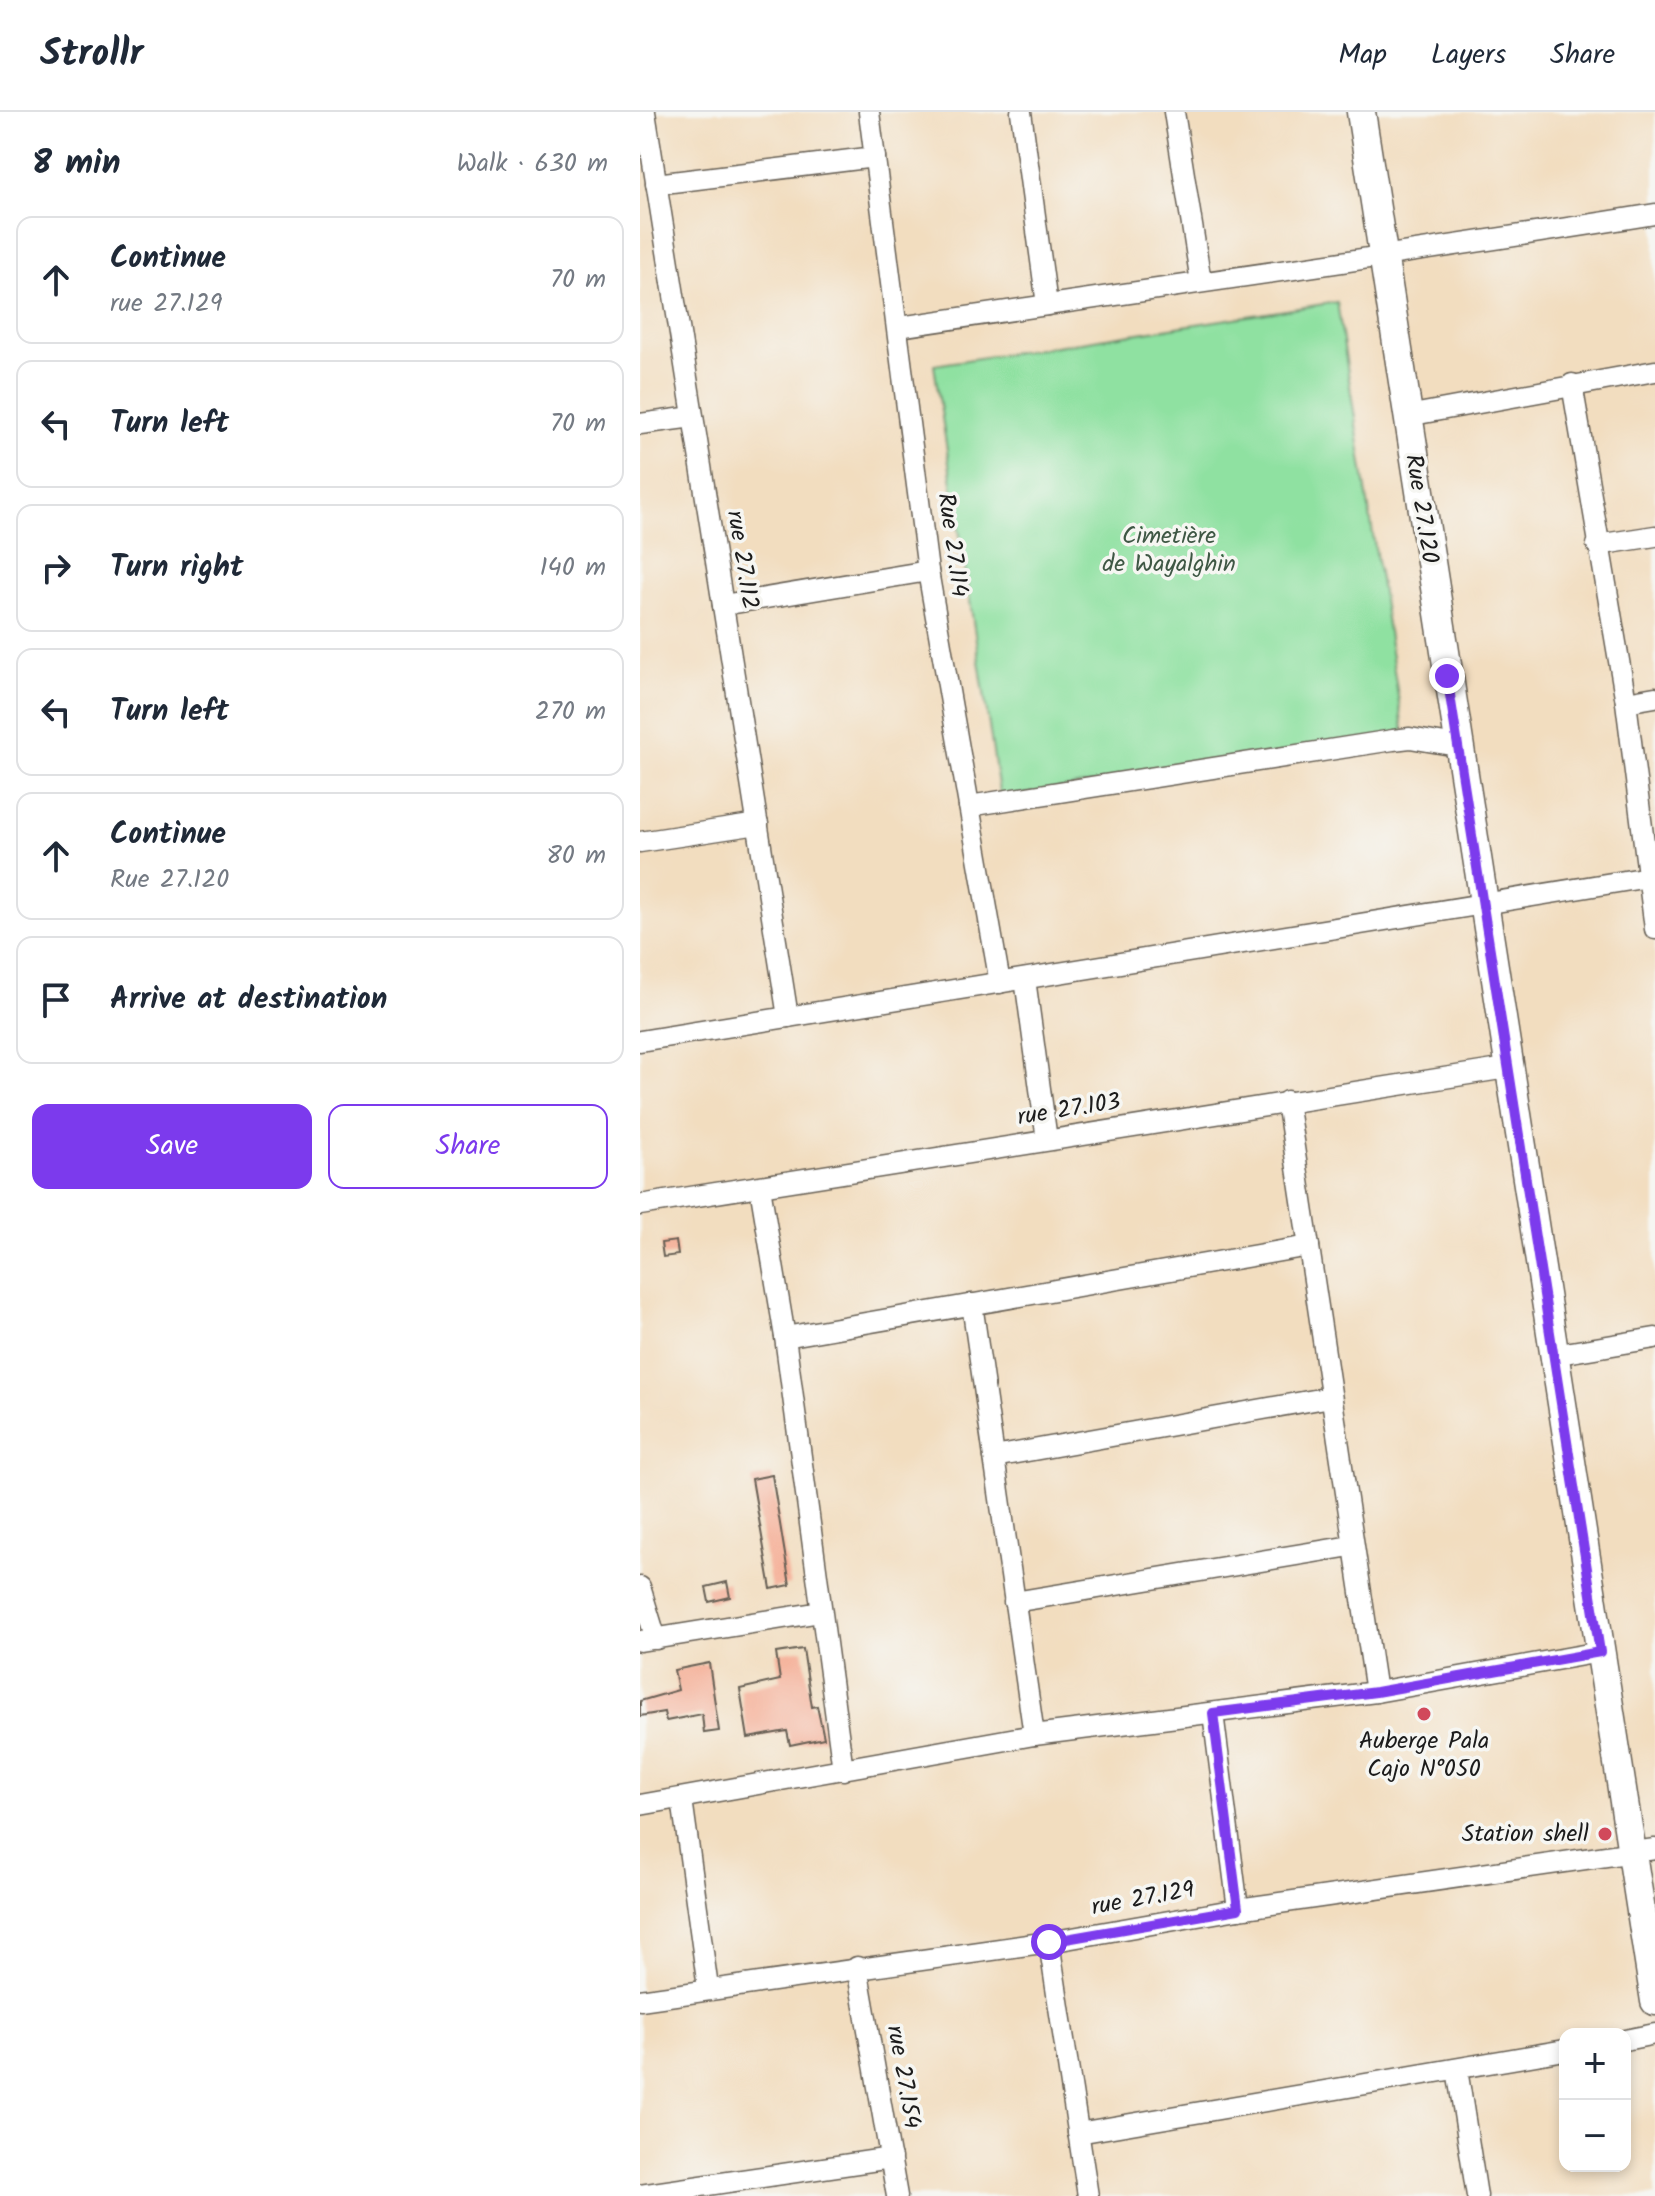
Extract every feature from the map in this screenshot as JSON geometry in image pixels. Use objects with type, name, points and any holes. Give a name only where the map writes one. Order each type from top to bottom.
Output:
[{"type":"street","name":"rue 27.112","points":[[645,112],[788,1017]]},
{"type":"street","name":"Rue 27.114","points":[[869,112],[928,571],[1000,983]]},
{"type":"street","points":[[1021,112],[1047,305]]},
{"type":"street","points":[[1174,112],[1201,282]]},
{"type":"street","name":"Rue 27.120","points":[[1361,112],[1600,1652],[1643,1850],[1655,2001]]},
{"type":"street","points":[[656,184],[875,157]]},
{"type":"street","points":[[899,327],[1201,282],[1383,259],[1655,214]]},
{"type":"street","points":[[1407,416],[1655,371]]},
{"type":"street","points":[[1572,384],[1626,702],[1652,877],[1655,929]]},
{"type":"street","points":[[640,424],[693,417]]},
{"type":"street","points":[[1597,545],[1655,536]]},
{"type":"street","points":[[723,605],[928,571]]},
{"type":"street","points":[[1626,702],[1655,697]]},
{"type":"street","points":[[969,806],[1393,740],[1419,739],[1457,746]]},
{"type":"street","points":[[640,842],[758,824]]},
{"type":"street","points":[[640,1041],[1652,877]]},
{"type":"street","points":[[1025,979],[1047,1140]]},
{"type":"street","name":"rue 27.103","points":[[640,1205],[1507,1068]]},
{"type":"street","points":[[1287,1101],[1351,1546],[1376,1692]]},
{"type":"street","points":[[760,1187],[785,1337],[843,1770]]},
{"type":"street","points":[[785,1337],[1309,1246]]},
{"type":"street","points":[[972,1304],[1034,1735]]},
{"type":"street","points":[[1553,1355],[1655,1338]]},
{"type":"street","points":[[994,1457],[1331,1397]]},
{"type":"street","points":[[1014,1602],[1351,1546]]},
{"type":"street","points":[[640,1587],[648,1640],[821,1612]]},
{"type":"street","points":[[640,1805],[1034,1735],[1376,1692],[1600,1652]]},
{"type":"street","points":[[1213,1713],[1238,1909]]},
{"type":"street","points":[[682,1799],[708,1988]]},
{"type":"street","name":"rue 27.129","points":[[640,2000],[1049,1942],[1238,1909],[1643,1850]]},
{"type":"street","points":[[1049,1942],[1088,2196]]},
{"type":"street","name":"rue 27.154","points":[[857,1967],[897,2196]]},
{"type":"street","points":[[1631,2039],[1655,2034]]},
{"type":"street","points":[[1078,2133],[1559,2051]]},
{"type":"street","points":[[1457,2069],[1477,2196]]},
{"type":"street","points":[[640,2195],[891,2158]]},
{"type":"green space","name":"Cimetière de Wayalghin","points":[[1337,302],[1404,735],[1000,798],[934,365]]},
{"type":"building","points":[[676,1241],[678,1255],[663,1257],[661,1243]]},
{"type":"building","points":[[772,1475],[790,1585],[771,1589],[752,1479]]},
{"type":"building","points":[[727,1582],[730,1597],[709,1602],[706,1587]]},
{"type":"building","points":[[803,1649],[812,1707],[817,1706],[824,1738],[790,1745],[787,1731],[748,1738],[740,1689],[780,1680],[776,1653]]},
{"type":"building","points":[[709,1663],[719,1731],[704,1733],[702,1714],[666,1721],[664,1712],[640,1716],[640,1701],[678,1690],[674,1670]]},
{"type":"place","name":"Auberge Pala Cajo N°050","points":[[1424,1714]]},
{"type":"place","name":"Station shell","points":[[1605,1834]]},
{"type":"route","points":[[1049,1942],[1238,1909],[1213,1713],[1376,1692],[1600,1652],[1447,676]]}]
